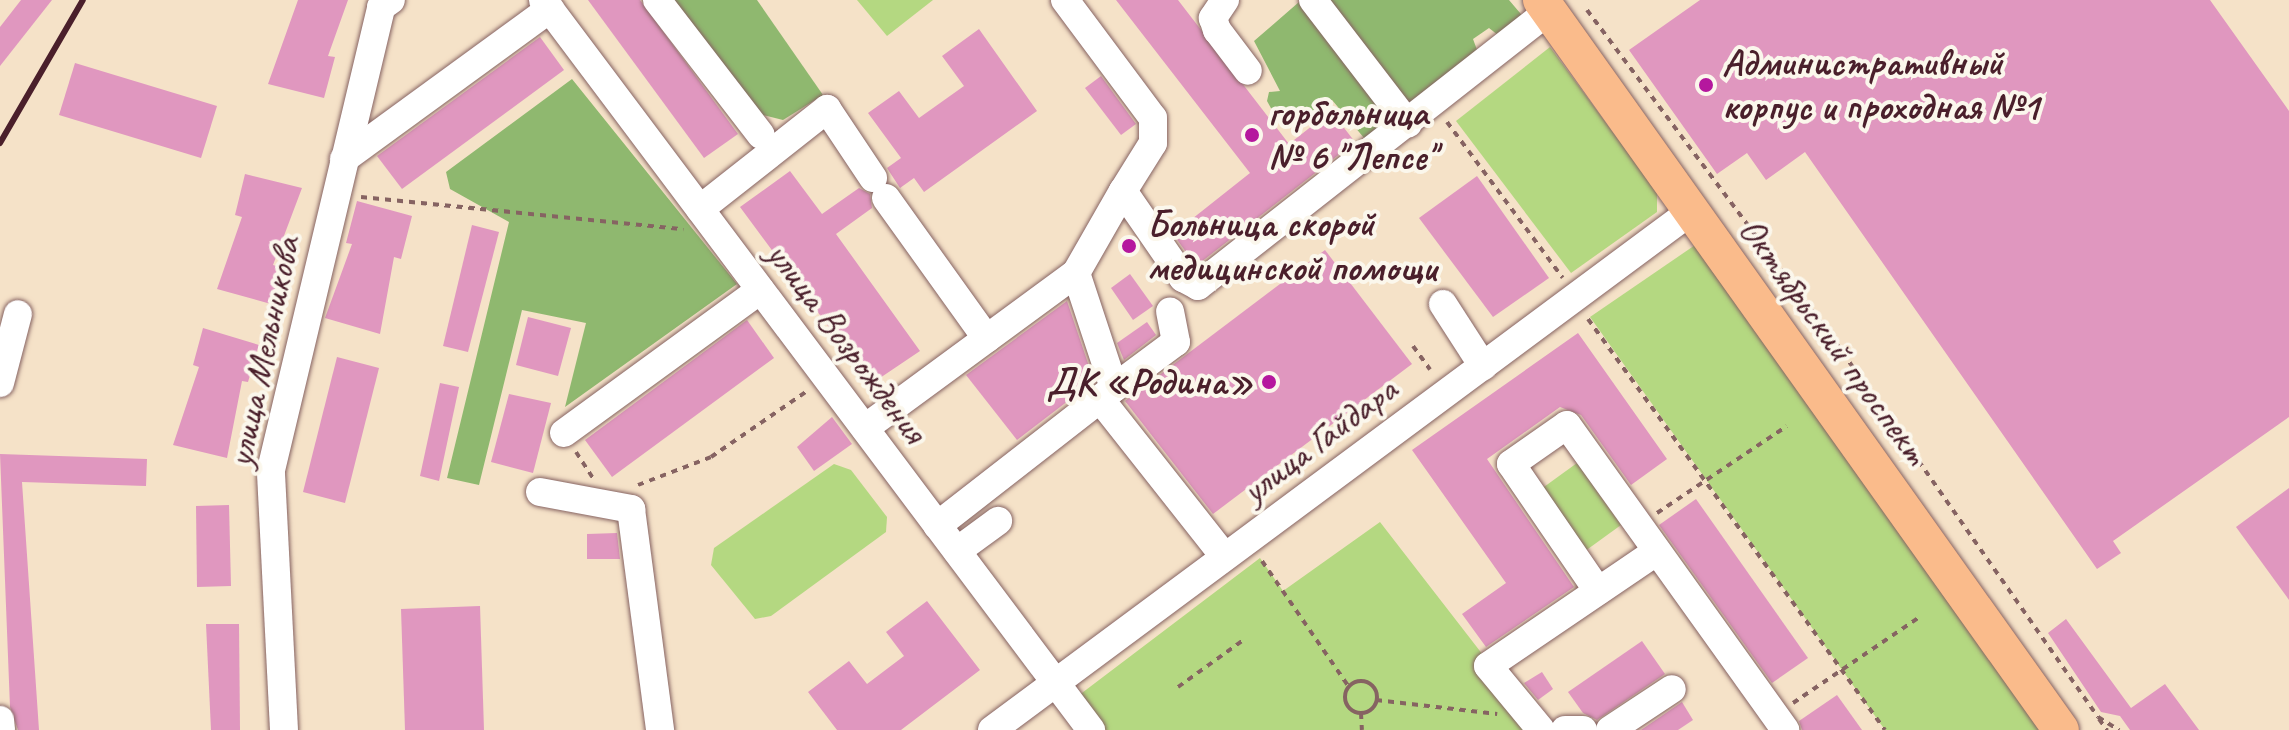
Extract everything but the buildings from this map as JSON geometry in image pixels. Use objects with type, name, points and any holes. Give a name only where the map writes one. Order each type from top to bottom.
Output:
[{"type":"main road","name":"Октябрьский проспект","points":[[1556,4],[1690,212],[2061,730]]},
{"type":"street","name":"улица Мельникова","points":[[284,730],[271,470],[381,7],[391,0]]},
{"type":"street","points":[[657,0],[761,135]]},
{"type":"street","points":[[865,428],[1076,273],[1153,143],[1153,118],[1065,0]]},
{"type":"street","points":[[1225,0],[1213,18],[1217,30],[1248,71]]},
{"type":"street","points":[[1313,0],[1408,124]]},
{"type":"street","points":[[344,159],[546,4]]},
{"type":"street","name":"улица Возрождения","points":[[546,4],[1091,730]]},
{"type":"street","points":[[1123,191],[1183,278],[1198,286],[1408,124],[1556,4]]},
{"type":"street","points":[[700,209],[827,109],[987,339]]},
{"type":"street","name":"улица Гайдара","points":[[992,730],[1690,212]]},
{"type":"street","points":[[1076,273],[1107,393],[1191,524],[1225,557]]},
{"type":"street","points":[[564,433],[760,290]]},
{"type":"street","points":[[1443,304],[1483,366]]},
{"type":"street","points":[[937,526],[1176,342],[1170,312]]},
{"type":"street","points":[[0,383],[18,314]]},
{"type":"street","points":[[1598,591],[1511,464],[1567,425],[1780,723]]},
{"type":"street","points":[[540,492],[631,509],[660,730]]},
{"type":"street","points":[[957,551],[998,521]]},
{"type":"street","points":[[1536,724],[1488,666],[1657,551]]},
{"type":"street","points":[[1610,730],[1672,689]]},
{"type":"street","points":[[0,720],[1,730]]},
{"type":"street","points":[[1565,730],[1583,730]]},
{"type":"path","points":[[1556,4],[1829,333],[2107,730]]},
{"type":"path","points":[[1449,124],[1566,283]]},
{"type":"path","points":[[335,198],[390,197],[718,233]]},
{"type":"path","points":[[1331,212],[1321,220],[1334,239]]},
{"type":"path","points":[[1413,346],[1430,369]]},
{"type":"path","points":[[564,433],[613,505],[639,484],[711,457],[825,377]]},
{"type":"path","points":[[1638,525],[1787,426]]},
{"type":"path","points":[[1260,558],[1349,687],[1346,703],[1361,713]]},
{"type":"path","points":[[1780,723],[1921,616]]},
{"type":"path","points":[[1178,687],[1242,641]]},
{"type":"path","points":[[1349,687],[1367,683],[1376,700]]},
{"type":"path","points":[[1361,713],[1376,700],[1536,724]]},
{"type":"path","points":[[1361,713],[1362,730]]},
{"type":"path","points":[[2098,717],[2119,730]]},
{"type":"green space","points":[[674,0],[757,0],[823,95],[783,120],[759,114]]},
{"type":"green space","points":[[857,0],[933,0],[887,36]]},
{"type":"green space","points":[[1324,0],[1509,0],[1526,20],[1503,39],[1489,28],[1473,39],[1480,58],[1411,112]]},
{"type":"green space","points":[[1299,2],[1396,123],[1370,145],[1332,100],[1298,129],[1276,117],[1267,101],[1269,92],[1280,91],[1254,41]]},
{"type":"green space","points":[[1550,47],[1657,192],[1657,212],[1571,273],[1456,121]]},
{"type":"green space","points":[[572,79],[737,284],[565,407],[586,323],[522,310],[479,485],[447,478],[509,222],[450,189],[446,172]]},
{"type":"green space","points":[[1701,241],[2045,730],[1885,730],[1590,317]]},
{"type":"green space","points":[[1577,463],[1621,525],[1581,554],[1537,492]]},
{"type":"green space","points":[[834,464],[851,470],[887,517],[886,532],[771,616],[755,619],[711,565],[714,548]]},
{"type":"green space","points":[[1380,522],[1541,730],[1091,730],[1070,702],[1260,558],[1283,591]]},
{"type":"railway","points":[[0,143],[83,0]]},
{"type":"place","name":"Административный корпус и проходная №1","points":[[1706,85]]},
{"type":"place","name":"горбольница № 6 \"Лепсе\"","points":[[1252,135]]},
{"type":"place","name":"Больница скорой медицинской помощи","points":[[1129,246]]},
{"type":"place","name":"ДК «Родина»","points":[[1269,382]]}]
